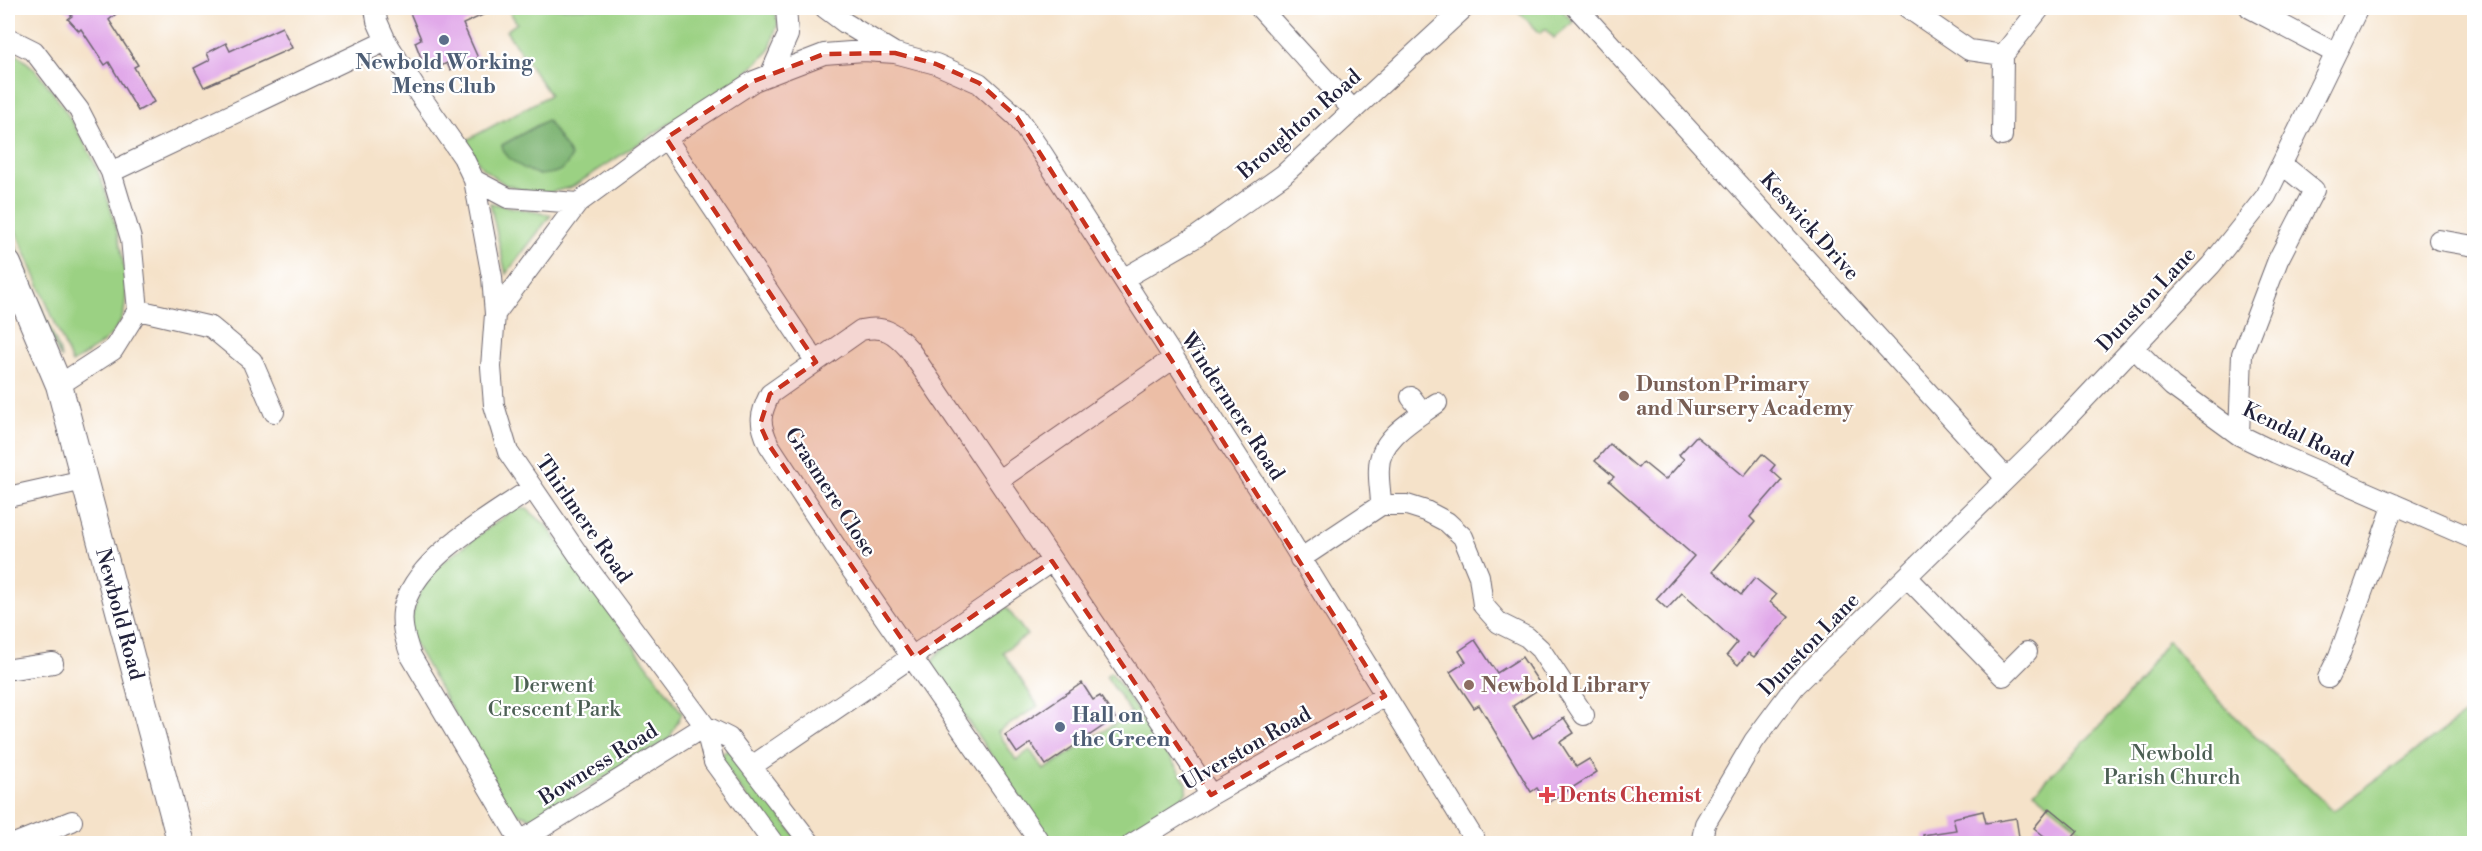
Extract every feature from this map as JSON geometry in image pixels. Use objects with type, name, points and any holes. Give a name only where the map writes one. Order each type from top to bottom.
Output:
[{"type":"main road","name":"Newbold Road","points":[[8,264],[59,385],[181,843]]},
{"type":"street","name":"Thirlmere Road","points":[[375,8],[377,21],[386,41],[419,94],[464,157],[474,180],[492,277],[495,314],[491,367],[494,405],[508,452],[584,563],[705,726],[714,762],[774,843]]},
{"type":"street","points":[[771,73],[788,35],[786,8]]},
{"type":"street","name":"Windermere Road","points":[[825,8],[845,23],[895,53]]},
{"type":"street","points":[[1260,8],[1353,110]]},
{"type":"street","name":"Broughton Road","points":[[1123,279],[1196,237],[1283,175],[1464,8]]},
{"type":"street","name":"Keswick Drive","points":[[1577,8],[2006,478]]},
{"type":"street","points":[[1908,8],[1969,50],[2002,55]]},
{"type":"street","points":[[2002,136],[2002,55],[2040,8]]},
{"type":"street","points":[[2250,8],[2335,53]]},
{"type":"street","name":"Dunston Lane","points":[[1701,843],[1705,824],[1754,741],[1795,686],[1907,577],[2134,348],[2211,265],[2266,196],[2358,8]]},
{"type":"street","points":[[8,38],[34,51],[79,110],[111,172],[131,239],[138,310],[114,350],[59,385]]},
{"type":"street","points":[[111,172],[245,106],[386,41]]},
{"type":"street","name":"Windermere Road","points":[[666,138],[771,73],[824,54],[864,51],[895,53],[936,64],[979,83],[1017,117],[1174,358],[1477,843]]},
{"type":"street","points":[[495,314],[578,203],[666,138],[816,362]]},
{"type":"street","points":[[2239,435],[2242,354],[2278,260],[2314,190],[2283,165]]},
{"type":"street","points":[[474,180],[508,198],[578,203]]},
{"type":"street","points":[[2439,240],[2475,246]]},
{"type":"street","points":[[138,310],[211,327],[252,361],[274,412]]},
{"type":"street","name":"Grasmere Close","points":[[1041,843],[838,549],[769,445],[760,425],[763,409],[770,394],[861,330],[879,326],[896,334],[999,480],[1211,795]]},
{"type":"street","name":"Kendal Road","points":[[2134,348],[2172,386],[2239,435],[2475,538]]},
{"type":"street","points":[[999,480],[1174,358]]},
{"type":"street","points":[[1381,506],[1378,465],[1385,447],[1397,433],[1430,408],[1411,397]]},
{"type":"street","points":[[8,498],[84,480]]},
{"type":"street","points":[[518,842],[411,656],[403,633],[404,604],[416,580],[430,560],[532,488]]},
{"type":"street","points":[[2328,678],[2394,504]]},
{"type":"street","points":[[1300,559],[1381,506],[1407,505],[1448,522],[1463,537],[1479,576],[1484,605],[1499,623],[1527,637],[1540,649],[1584,715]]},
{"type":"street","points":[[752,766],[1052,561]]},
{"type":"street","points":[[1907,577],[2002,676],[2027,652]]},
{"type":"street","points":[[9,665],[53,663]]},
{"type":"street","name":"Ulverston Road","points":[[1132,843],[1211,795],[1385,696]]},
{"type":"street","name":"Thirlmere Road","points":[[705,726],[729,738],[811,843]]},
{"type":"street","name":"Bowness Road","points":[[518,842],[705,726]]},
{"type":"street","points":[[14,843],[72,821]]},
{"type":"highlighted area","points":[[895,53],[936,64],[979,83],[1017,117],[1385,696],[1211,795],[1052,561],[914,657],[769,445],[760,425],[770,394],[816,362],[666,138],[754,81],[824,54]]},
{"type":"green space","points":[[507,8],[774,8],[778,23],[769,51],[744,75],[572,187],[540,195],[506,185],[482,168],[465,141],[550,95],[506,31],[517,23]]},
{"type":"green space","points":[[1515,8],[1560,8],[1573,22],[1554,38],[1545,29],[1540,33]]},
{"type":"green space","points":[[8,48],[30,65],[43,80],[77,130],[96,166],[118,236],[126,286],[125,306],[120,322],[105,341],[72,363],[8,212]]},
{"type":"green space","points":[[547,120],[571,156],[563,169],[539,175],[511,160],[502,145]]},
{"type":"green space","points":[[490,203],[551,215],[506,274]]},
{"type":"green space","points":[[8,226],[60,352],[61,359],[8,248]]},
{"type":"green space","name":"Derwent Crescent Park","points":[[514,509],[527,509],[547,526],[682,713],[669,739],[535,819],[510,811],[407,631],[420,592],[435,568]]},
{"type":"green space","points":[[1006,607],[1027,635],[1003,652],[1038,706],[998,732],[1016,760],[1030,750],[1044,770],[1131,713],[1106,676],[1111,672],[1187,783],[1187,791],[1182,798],[1108,843],[1051,843],[931,667],[941,650],[951,642]]},
{"type":"green space","name":"Newbold Parish Church","points":[[2168,640],[2211,693],[2333,811],[2474,708],[2474,843],[2098,843],[2034,792],[2117,709]]},
{"type":"green space","points":[[729,749],[801,843],[782,843],[717,758]]},
{"type":"building","points":[[64,8],[123,8],[109,20],[138,65],[134,67],[154,102],[138,111],[109,62],[105,65],[81,29],[79,31],[68,19],[72,16]]},
{"type":"building","name":"Newbold Working Mens Club","points":[[408,8],[498,8],[463,24],[478,58],[450,70],[447,63],[427,73],[415,42],[421,39]]},
{"type":"building","points":[[282,27],[292,48],[204,87],[194,68],[210,60],[207,53],[226,43],[230,51]]},
{"type":"building","points":[[1696,436],[1744,476],[1762,454],[1775,465],[1771,470],[1782,480],[1750,517],[1755,522],[1713,571],[1741,595],[1755,578],[1776,595],[1770,602],[1789,617],[1754,657],[1748,653],[1738,665],[1727,655],[1737,643],[1682,593],[1667,609],[1656,599],[1694,556],[1609,481],[1614,477],[1595,461],[1610,444],[1638,468],[1643,462],[1665,480],[1684,459],[1679,455]]},
{"type":"building","points":[[1475,640],[1497,673],[1522,657],[1542,687],[1513,706],[1533,738],[1564,718],[1574,733],[1560,742],[1576,767],[1589,759],[1597,772],[1547,804],[1537,788],[1531,792],[1479,705],[1474,708],[1450,672],[1466,662],[1459,651]]},
{"type":"building","name":"Hall on the Green","points":[[1082,683],[1093,700],[1100,696],[1115,718],[1046,765],[1031,743],[1017,753],[1005,735]]},
{"type":"building","points":[[2050,808],[2078,831],[2068,843],[2053,843],[2034,828]]},
{"type":"building","points":[[1983,811],[1986,823],[2016,818],[2020,843],[1924,843],[1923,835],[1956,830],[1953,818]]},
{"type":"place","name":"Newbold Working Mens Club","points":[[444,40]]},
{"type":"place","name":"Dunston Primary and Nursery Academy","points":[[1624,396]]},
{"type":"place","name":"Newbold Library","points":[[1469,685]]},
{"type":"place","name":"Hall on the Green","points":[[1060,727]]},
{"type":"place","name":"Dents Chemist","points":[[1547,795]]}]
